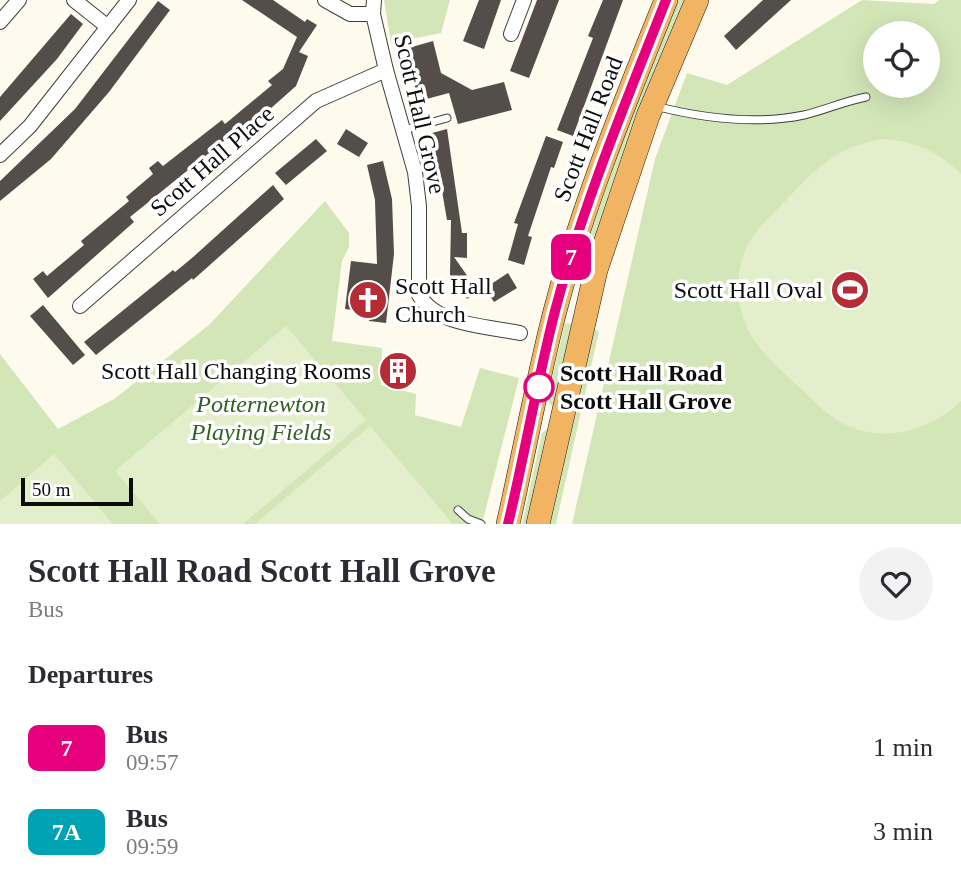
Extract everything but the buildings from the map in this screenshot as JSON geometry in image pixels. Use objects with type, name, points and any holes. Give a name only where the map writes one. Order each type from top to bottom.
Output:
[{"type":"highway","name":"Scott Hall Road","points":[[508,524],[548,338],[569,263],[603,158],[666,0]]},
{"type":"highway","name":"Scott Hall Road","points":[[538,524],[596,270],[652,106],[697,0]]},
{"type":"highway","points":[[569,263],[596,270]]},
{"type":"highway","points":[[533,415],[562,421]]},
{"type":"street","points":[[0,22],[19,0]]},
{"type":"street","points":[[74,0],[108,27]]},
{"type":"street","points":[[0,155],[30,126],[129,0]]},
{"type":"street","points":[[325,0],[351,14],[373,7]]},
{"type":"street","points":[[511,34],[524,0]]},
{"type":"street","name":"Scott Hall Grove","points":[[373,7],[386,70],[415,172],[419,206],[419,295],[425,304],[444,316],[520,332]]},
{"type":"street","name":"Scott Hall Place","points":[[79,306],[316,101],[386,70]]},
{"type":"lane","points":[[652,106],[692,116],[767,120],[806,115],[863,98]]},
{"type":"lane","points":[[404,130],[447,118]]},
{"type":"lane","points":[[458,510],[468,519],[481,524]]},
{"type":"green space","points":[[384,0],[450,0],[441,33],[391,43]]},
{"type":"green space","points":[[676,0],[686,0],[590,255],[587,255],[584,250],[606,180]]},
{"type":"green space","points":[[862,0],[934,4],[939,0],[961,0],[961,524],[572,524],[655,159],[687,73],[727,85]]},
{"type":"green space","name":"Scott Hall Oval","points":[[884,139],[906,142],[926,149],[961,174],[961,401],[936,420],[921,427],[875,433],[859,430],[837,420],[820,407],[759,347],[743,318],[738,284],[741,263],[749,243],[761,226],[801,184],[822,165],[844,151]]},
{"type":"green space","name":"Potternewton Playing Fields","points":[[325,201],[349,233],[349,247],[342,261],[332,341],[382,348],[381,385],[416,394],[415,415],[461,427],[480,368],[519,378],[482,524],[0,524],[0,354],[58,429],[114,399],[209,325]]},
{"type":"green space","points":[[565,323],[575,325],[553,407],[547,400]]},
{"type":"green space","points":[[286,326],[366,420],[243,524],[160,524],[115,471]]},
{"type":"green space","points":[[591,329],[599,331],[556,524],[549,524]]},
{"type":"green space","points":[[370,426],[453,524],[255,524]]},
{"type":"green space","points":[[549,431],[532,524],[522,524],[542,433]]},
{"type":"green space","points":[[54,454],[113,524],[0,524],[0,501]]},
{"type":"bus line","name":"7","points":[[508,524],[555,309],[603,158],[666,0]]},
{"type":"place","name":"Scott Hall Oval","points":[[850,290]]},
{"type":"place","name":"Scott Hall Church","points":[[368,300]]},
{"type":"place","name":"Scott Hall Changing Rooms","points":[[398,371]]},
{"type":"place","name":"Scott Hall Road Scott Hall Grove","points":[[539,387]]}]
